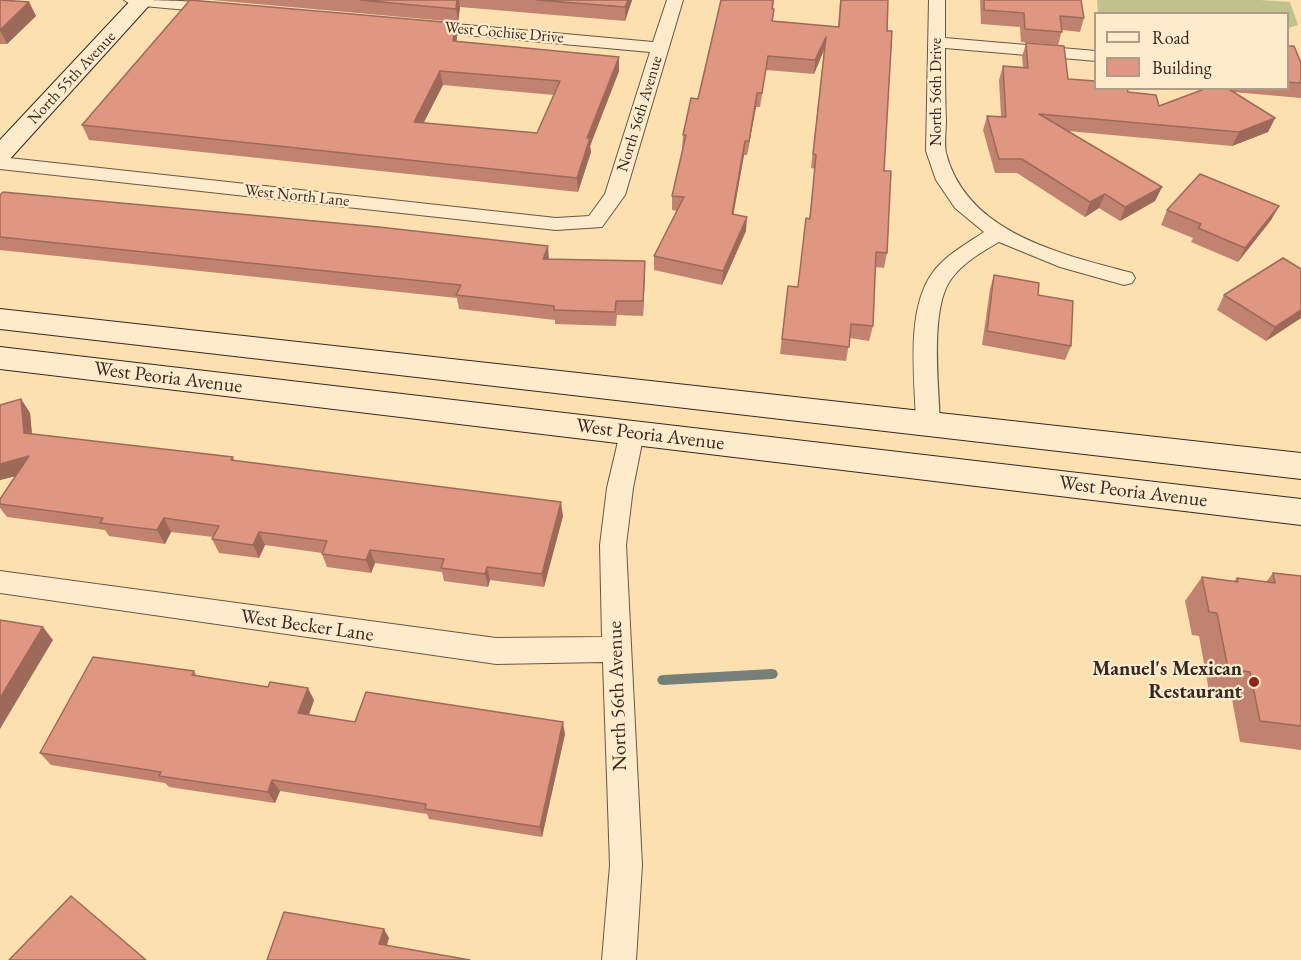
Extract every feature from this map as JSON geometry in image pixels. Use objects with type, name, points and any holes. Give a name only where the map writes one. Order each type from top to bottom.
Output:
[{"type":"main road","name":"North 55th Avenue","points":[[0,155],[139,0]]},
{"type":"main road","name":"West Peoria Avenue","points":[[0,319],[1301,466]]},
{"type":"main road","name":"West Peoria Avenue","points":[[0,358],[1301,512]]},
{"type":"street","points":[[139,0],[240,9]]},
{"type":"street","name":"North 56th Avenue","points":[[594,222],[615,195],[675,0]]},
{"type":"street","name":"North 56th Drive","points":[[937,0],[935,132],[939,165],[957,197],[973,214],[998,233],[1027,248],[1068,263],[1124,278]]},
{"type":"street","name":"West Cochise Drive","points":[[404,24],[661,48]]},
{"type":"street","points":[[936,42],[1094,56]]},
{"type":"street","name":"West North Lane","points":[[0,163],[556,224],[594,222]]},
{"type":"street","points":[[928,423],[927,344],[930,295],[941,276],[978,245],[998,233]]},
{"type":"street","name":"North 56th Avenue","points":[[618,960],[626,865],[616,649],[614,545],[620,488],[632,433]]},
{"type":"street","name":"West Becker Lane","points":[[0,582],[496,651],[616,649]]},
{"type":"green space","points":[[1097,0],[1260,0],[1290,2],[1298,25],[1289,28],[1289,12],[1098,12]]},
{"type":"building","points":[[0,0],[29,2],[0,30]]},
{"type":"building","points":[[190,0],[455,23],[453,41],[619,57],[587,138],[590,138],[577,178],[82,125]],"holes":[[[440,71],[560,81],[537,133],[414,122]]]},
{"type":"building","points":[[360,0],[457,0],[456,9]]},
{"type":"building","points":[[537,0],[628,0],[625,7]]},
{"type":"building","points":[[721,0],[773,0],[772,21],[839,27],[841,0],[888,0],[887,31],[892,31],[884,171],[891,171],[887,253],[876,252],[873,326],[851,324],[849,347],[782,339],[788,286],[798,287],[806,218],[810,219],[816,155],[813,154],[826,37],[815,60],[768,56],[762,93],[757,93],[749,141],[745,141],[732,214],[747,217],[723,271],[654,256],[684,197],[672,196],[686,135],[683,135],[691,98],[698,99]]},
{"type":"building","points":[[984,0],[1081,0],[1084,18],[1060,16],[1062,32],[1025,29],[1024,13],[984,10]]},
{"type":"building","points":[[1026,43],[1064,46],[1068,79],[1094,81],[1094,90],[1128,90],[1128,92],[1156,95],[1159,106],[1202,90],[1230,90],[1275,118],[1239,132],[1039,114],[1162,187],[1125,207],[1105,194],[1090,202],[1022,159],[999,159],[987,116],[1006,117],[1003,66],[1028,68]]},
{"type":"building","points":[[1289,46],[1294,46],[1301,63],[1301,83],[1289,82]]},
{"type":"building","points":[[1200,174],[1279,206],[1245,248],[1198,228],[1201,224],[1167,210]]},
{"type":"building","points":[[3,192],[379,227],[548,246],[543,259],[645,261],[643,301],[616,301],[615,312],[554,310],[554,306],[456,295],[461,285],[0,237],[0,195]]},
{"type":"building","points":[[1283,258],[1301,269],[1301,310],[1275,327],[1224,295]]},
{"type":"building","points":[[994,275],[1039,283],[1038,295],[1073,301],[1071,346],[987,331]]},
{"type":"building","points":[[21,399],[24,433],[233,457],[231,460],[561,502],[542,574],[487,567],[485,574],[441,568],[444,559],[370,550],[366,560],[322,554],[327,541],[259,532],[253,545],[212,539],[219,526],[164,518],[157,530],[100,523],[103,518],[0,504],[0,499],[29,456],[0,464],[0,405]]},
{"type":"building","name":"Manuel's Mexican Restaurant","points":[[1273,573],[1301,576],[1301,726],[1260,721],[1250,672],[1228,669],[1217,613],[1209,612],[1202,577],[1238,582],[1237,578],[1275,583]]},
{"type":"building","points":[[0,620],[43,627],[0,698]]},
{"type":"building","points":[[93,657],[194,671],[192,675],[268,687],[270,682],[308,688],[298,713],[355,722],[366,692],[563,722],[540,827],[425,809],[426,804],[272,780],[268,792],[159,776],[161,772],[40,753]]},
{"type":"building","points":[[71,896],[146,960],[9,960]]},
{"type":"building","points":[[284,912],[384,929],[379,944],[470,960],[267,960]]},
{"type":"waterway","points":[[663,680],[772,674]]},
{"type":"place","name":"Manuel's Mexican Restaurant","points":[[1254,682]]}]
